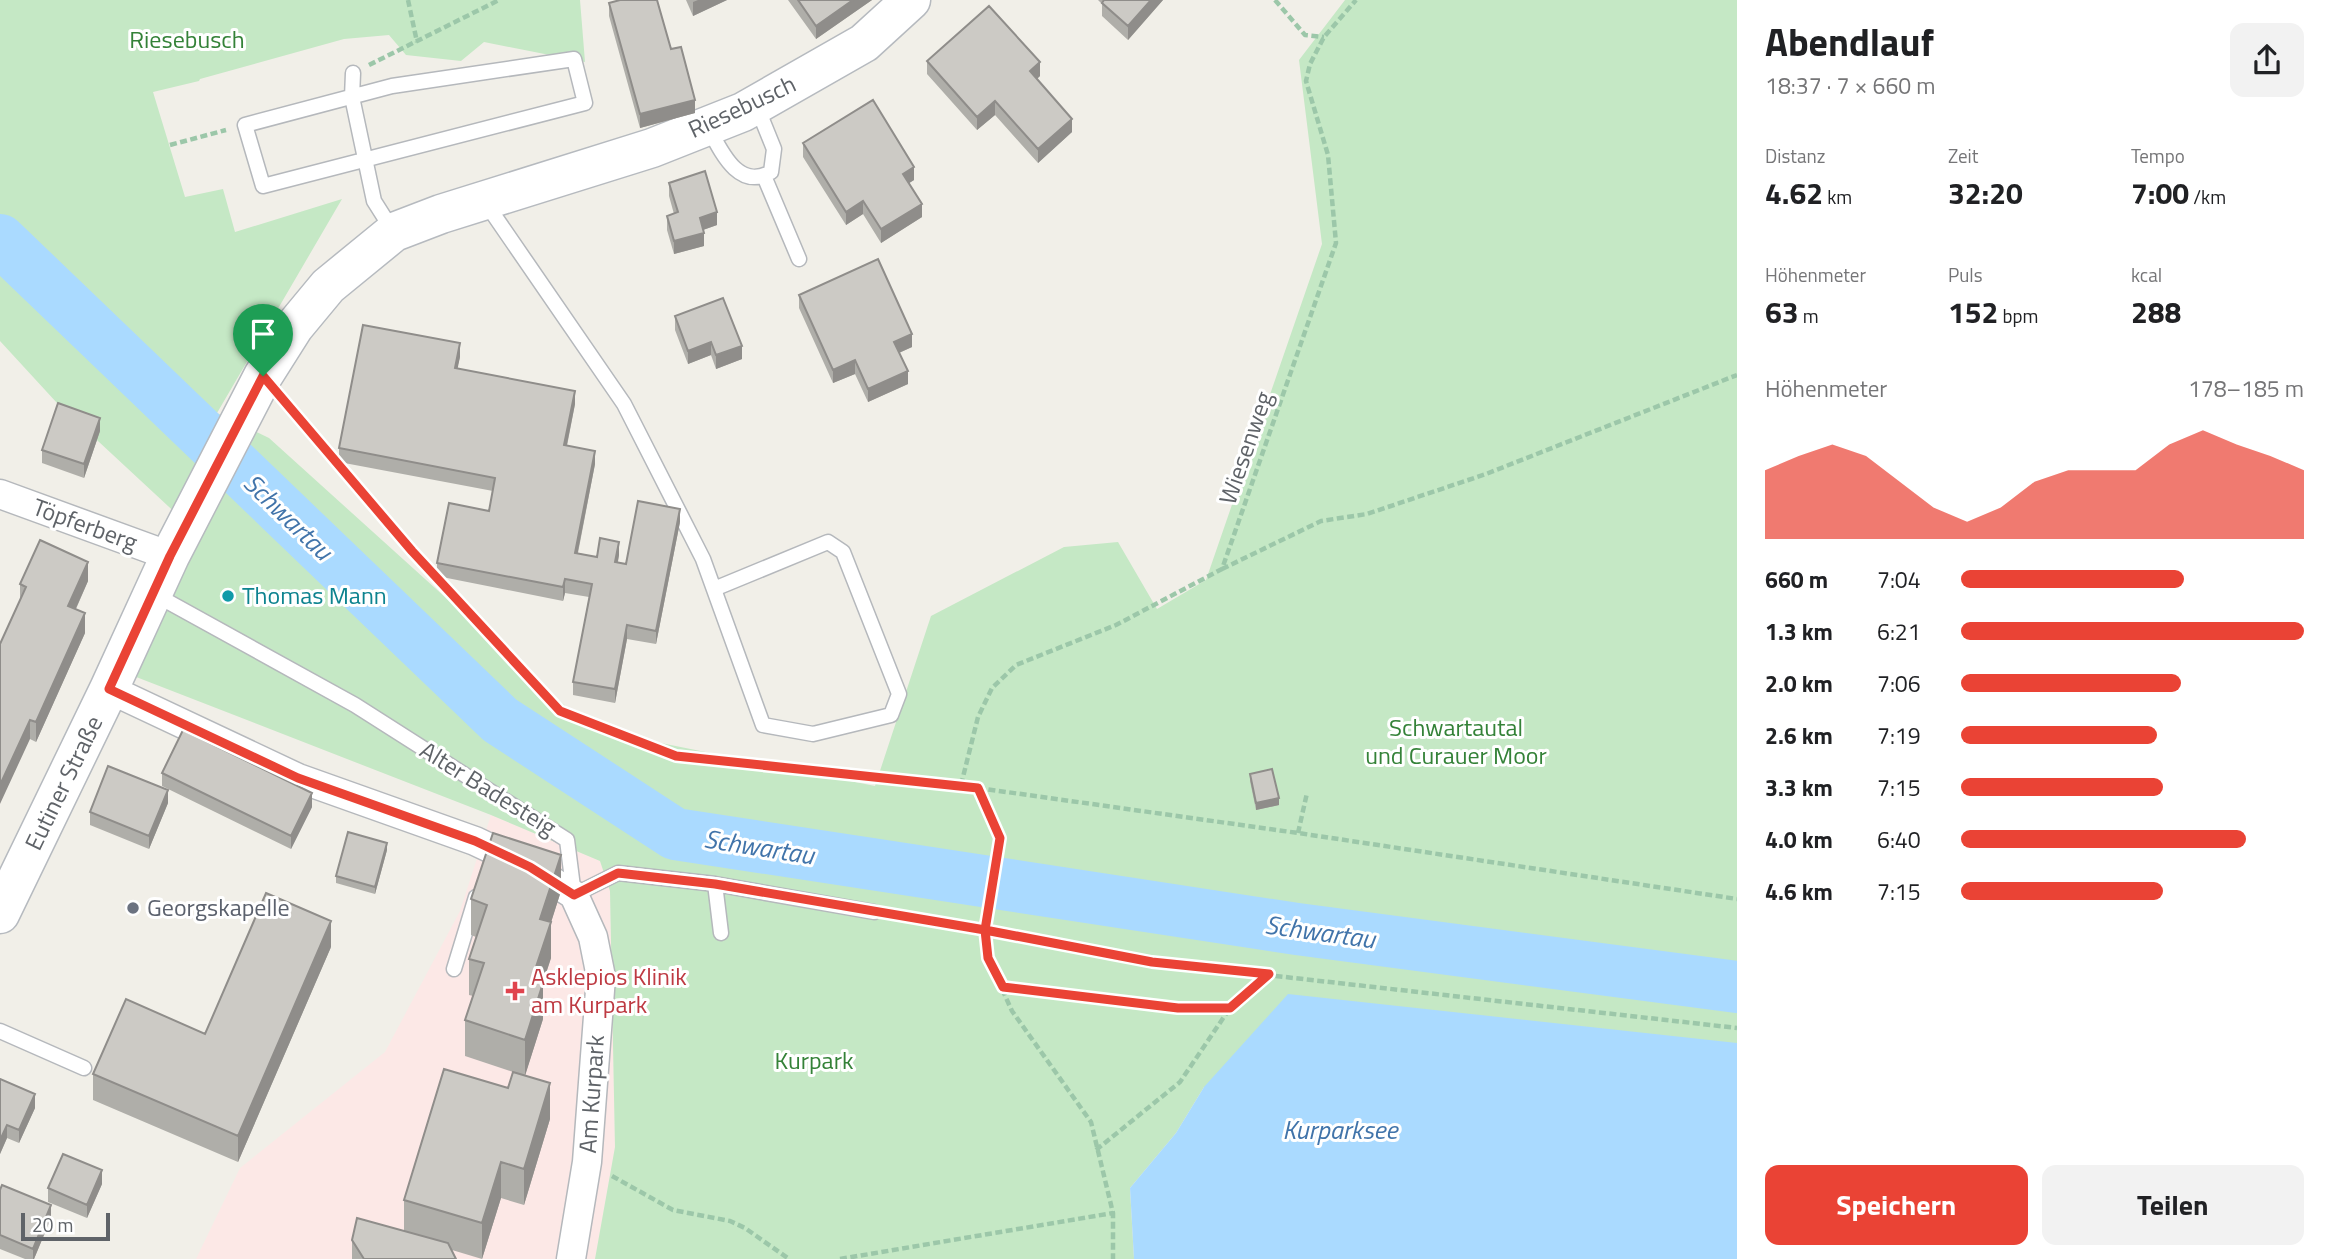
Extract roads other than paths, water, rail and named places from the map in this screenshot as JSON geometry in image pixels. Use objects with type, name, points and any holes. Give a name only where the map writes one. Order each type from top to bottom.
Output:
[{"type":"main road","name":"Riesebusch","points":[[394,232],[484,200],[652,148],[743,112],[864,43],[911,0]]},
{"type":"main road","name":"Eutiner Straße","points":[[0,914],[170,556],[263,376],[294,327],[328,286],[394,232]]},
{"type":"street","name":"Töpferberg","points":[[0,494],[170,556]]},
{"type":"street","points":[[109,689],[298,778],[490,854],[530,867],[574,895]]},
{"type":"street","name":"Am Kurpark","points":[[571,1259],[587,1162],[601,977],[593,937],[574,895]]},
{"type":"lane","points":[[573,59],[585,103],[365,162],[263,186],[245,125],[352,97],[392,86],[573,59]]},
{"type":"lane","points":[[353,73],[352,97],[374,201],[394,232]]},
{"type":"lane","points":[[707,126],[733,167],[742,176],[764,176],[771,172],[774,149],[757,104]]},
{"type":"lane","points":[[764,176],[799,259]]},
{"type":"lane","points":[[484,200],[624,404],[703,559],[762,725],[813,734],[891,715],[899,694],[843,552],[828,542],[714,589]]},
{"type":"lane","name":"Alter Badesteig","points":[[152,593],[355,705],[568,840],[574,895]]},
{"type":"lane","points":[[574,895],[618,873],[715,884],[874,912]]},
{"type":"lane","points":[[454,969],[480,884]]},
{"type":"lane","points":[[715,884],[721,933]]},
{"type":"lane","points":[[0,1031],[84,1068]]},
{"type":"water","name":"Kurparksee","points":[[1288,994],[1737,1043],[1737,1259],[1134,1259],[1130,1188],[1176,1133],[1204,1087]]},
{"type":"waterway","name":"Schwartau","points":[[0,240],[500,720],[675,834],[1297,929],[1737,987]]},
{"type":"place","name":"Thomas Mann","points":[[228,596]]},
{"type":"place","name":"Georgskapelle","points":[[133,908]]},
{"type":"place","name":"Asklepios Klinik am Kurpark","points":[[515,991]]},
{"type":"park label","name":"Schwartautal und Curauer Moor","points":[[1456,742]]},
{"type":"park label","name":"Kurpark","points":[[814,1061]]}]
